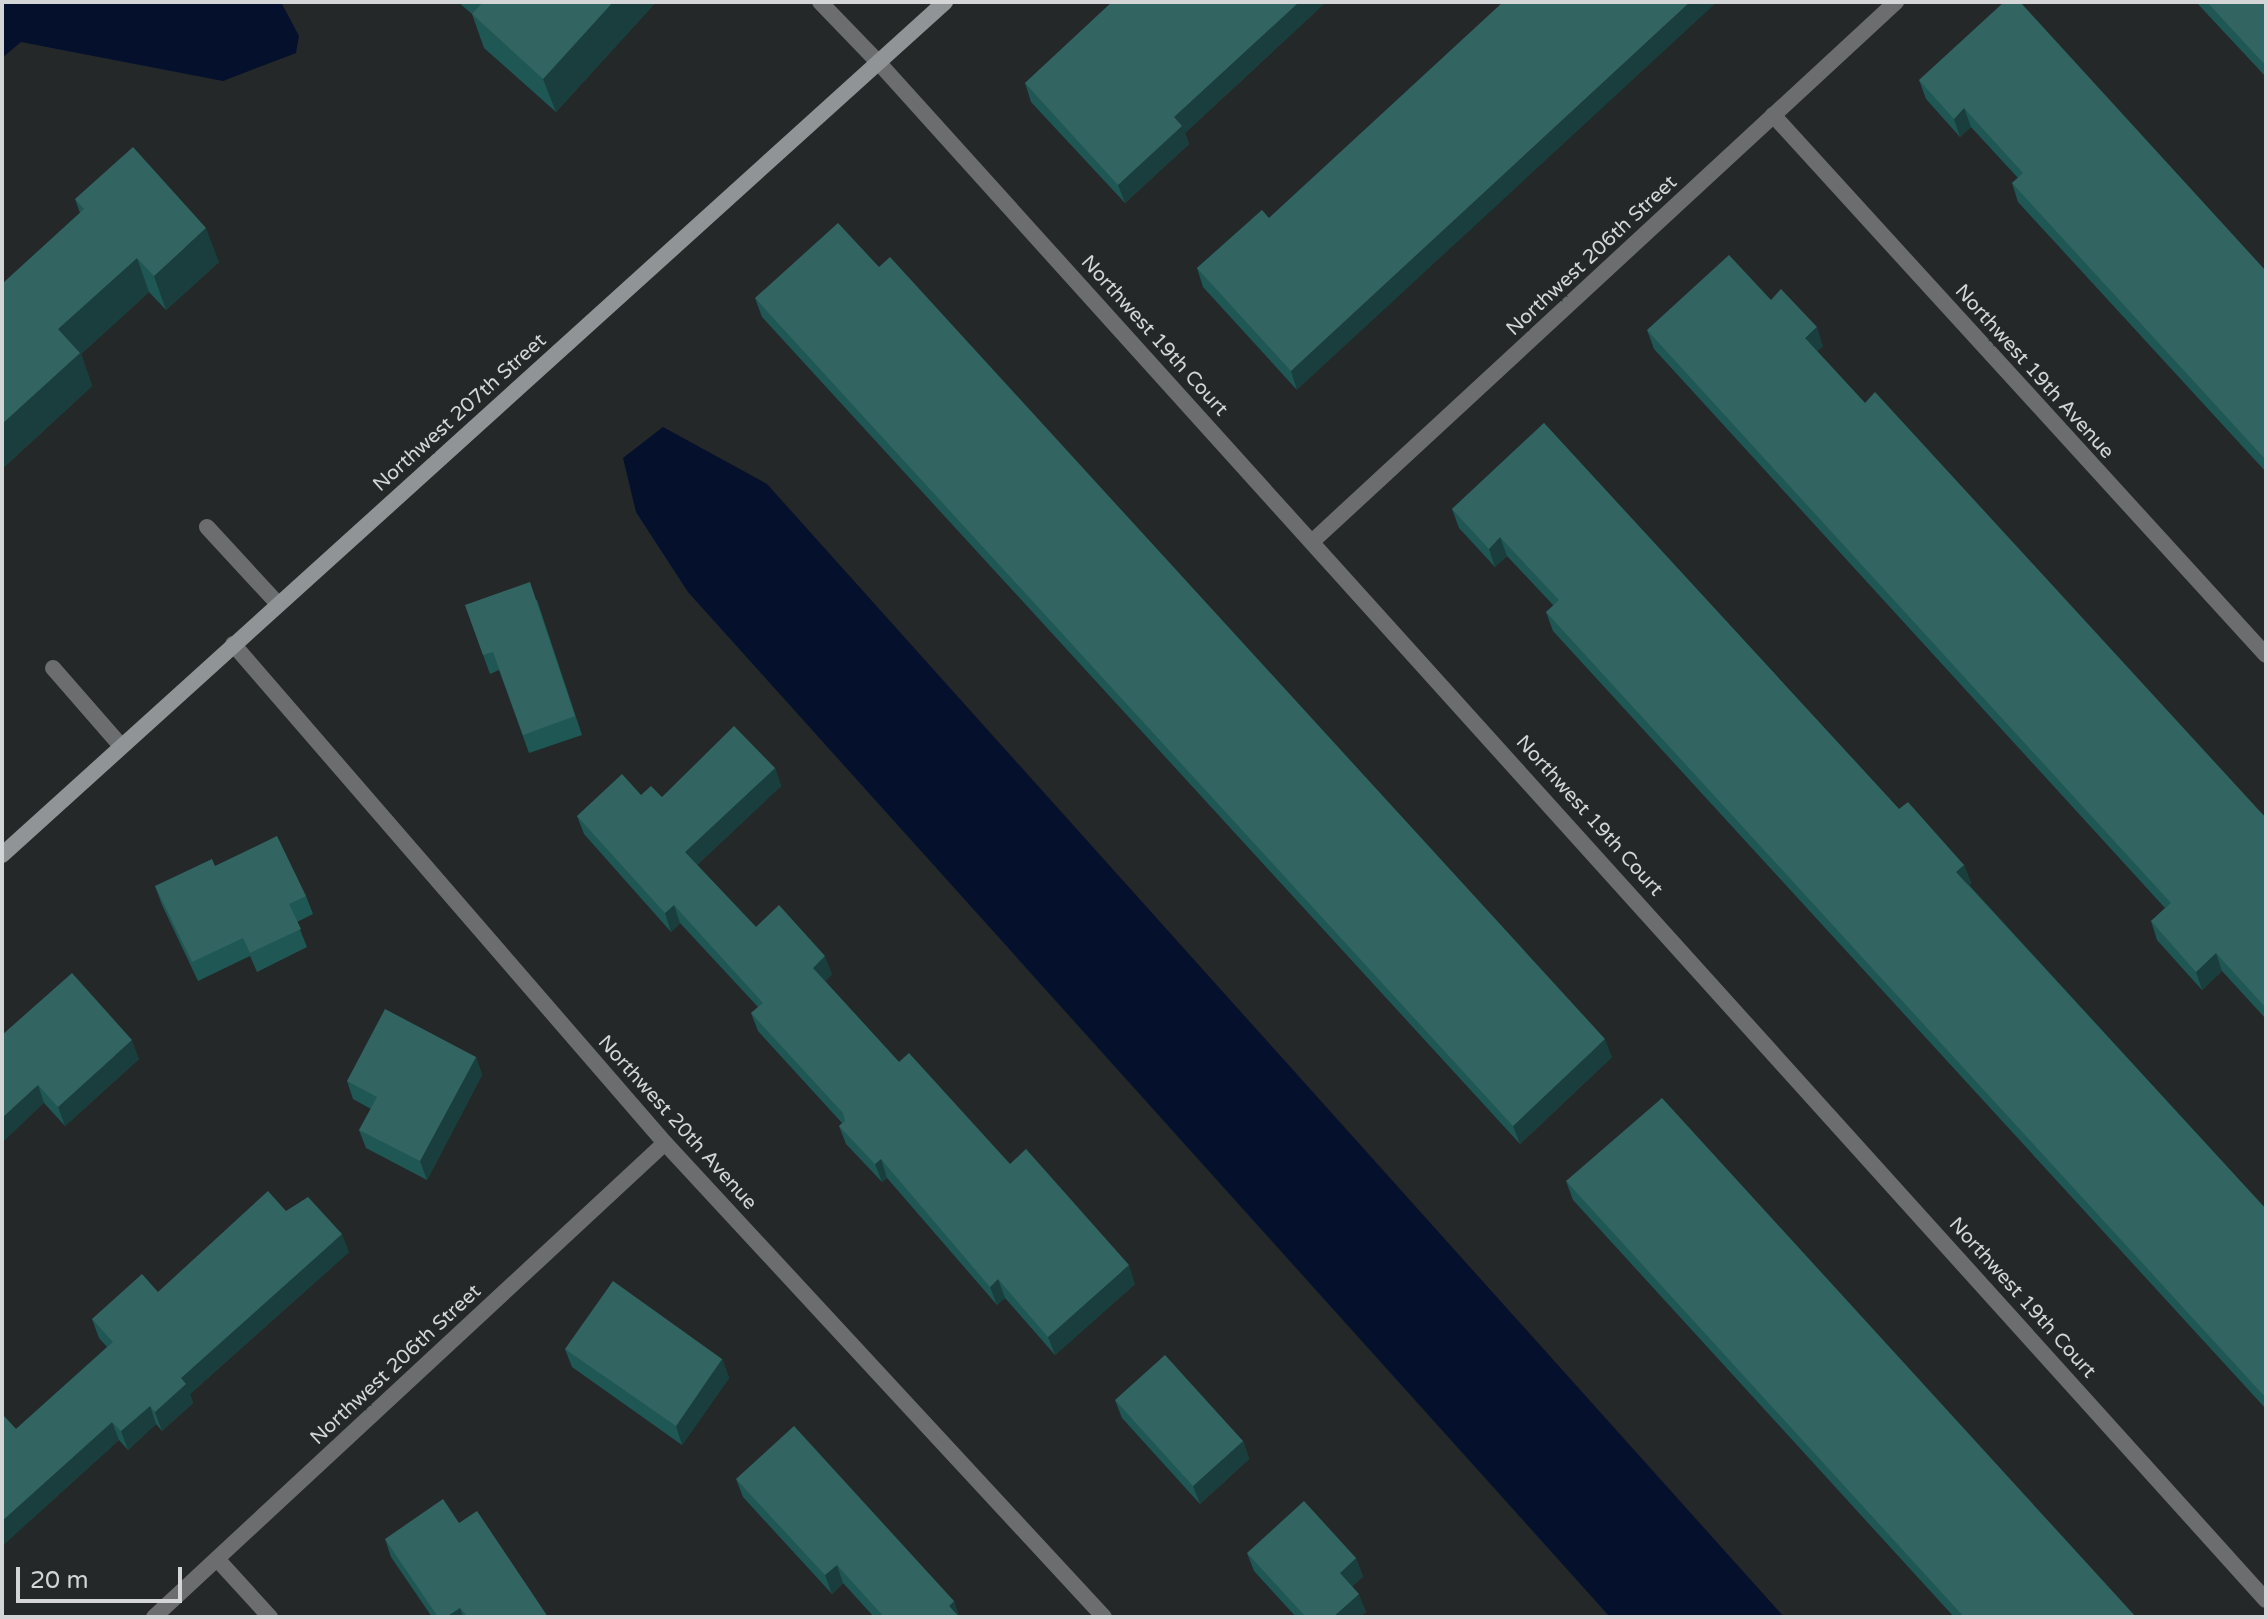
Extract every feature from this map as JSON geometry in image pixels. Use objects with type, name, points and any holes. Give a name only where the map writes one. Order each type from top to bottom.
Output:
[{"type":"street","name":"Northwest 19th Court","points":[[820,2],[1314,540],[2266,1600]]},
{"type":"street","name":"Northwest 206th Street","points":[[1314,540],[1896,2]]},
{"type":"street","name":"Northwest 207th Street","points":[[2,855],[879,63],[939,4]]},
{"type":"street","name":"Northwest 19th Avenue","points":[[1773,115],[2266,655]]},
{"type":"street","points":[[207,527],[278,604]]},
{"type":"street","name":"Northwest 20th Avenue","points":[[233,644],[665,1143],[1104,1617]]},
{"type":"street","points":[[53,668],[121,746]]},
{"type":"street","name":"Northwest 206th Street","points":[[154,1617],[665,1143]]},
{"type":"street","points":[[217,1559],[270,1617]]},
{"type":"water","points":[[2,2],[281,2],[299,36],[296,53],[223,81],[21,42],[2,58]]},
{"type":"water","points":[[663,427],[767,484],[1784,1617],[1610,1617],[688,592],[636,512],[623,458]]},
{"type":"building","points":[[483,2],[613,2],[543,79],[472,14]]},
{"type":"building","points":[[1112,2],[1299,2],[1174,117],[1182,126],[1118,185],[1025,83]]},
{"type":"building","points":[[1503,2],[1690,2],[1291,371],[1197,268],[1262,210],[1269,218]]},
{"type":"building","points":[[2004,2],[2020,2],[2266,271],[2266,460],[2012,183],[2023,173],[1964,108],[1954,119],[1919,80]]},
{"type":"building","points":[[2207,2],[2266,2],[2266,66]]},
{"type":"building","points":[[133,147],[206,228],[154,276],[137,258],[58,329],[80,353],[2,424],[2,284],[84,209],[75,199]]},
{"type":"building","points":[[838,223],[879,267],[890,257],[1605,1039],[1513,1126],[755,298]]},
{"type":"building","points":[[1729,255],[1771,300],[1781,289],[1817,327],[1805,338],[1865,403],[1875,392],[2266,818],[2266,1008],[2216,953],[2196,972],[2151,921],[2171,903],[1647,330]]},
{"type":"building","points":[[1544,423],[1899,809],[1908,802],[1964,865],[1956,872],[2266,1209],[2266,1398],[1546,612],[1559,600],[1500,537],[1489,549],[1452,509]]},
{"type":"building","points":[[530,582],[575,716],[523,735],[493,652],[483,655],[465,605]]},
{"type":"building","points":[[734,726],[775,768],[685,852],[756,927],[779,905],[825,956],[813,968],[899,1062],[909,1053],[1010,1164],[1026,1149],[1129,1265],[1048,1337],[998,1279],[990,1287],[881,1159],[875,1164],[839,1126],[845,1121],[843,1113],[751,1013],[763,1003],[674,905],[665,913],[577,816],[622,774],[641,795],[651,786],[662,797]]},
{"type":"building","points":[[277,836],[306,896],[289,904],[301,929],[250,953],[243,938],[192,962],[155,886],[212,859],[215,866]]},
{"type":"building","points":[[72,973],[132,1040],[58,1107],[38,1085],[2,1118],[2,1035]]},
{"type":"building","points":[[385,1009],[476,1057],[420,1161],[359,1130],[377,1097],[347,1081]]},
{"type":"building","points":[[1662,1098],[2136,1617],[1964,1617],[1566,1181]]},
{"type":"building","points":[[268,1191],[286,1211],[308,1197],[342,1234],[181,1378],[186,1384],[155,1412],[150,1406],[121,1431],[112,1422],[2,1521],[2,1414],[16,1429],[113,1342],[92,1319],[142,1274],[158,1292]]},
{"type":"building","points":[[613,1281],[722,1359],[676,1426],[565,1349]]},
{"type":"building","points":[[1165,1355],[1243,1441],[1193,1486],[1115,1400]]},
{"type":"building","points":[[794,1426],[954,1601],[949,1606],[959,1617],[884,1617],[837,1565],[825,1575],[736,1479]]},
{"type":"building","points":[[443,1499],[459,1523],[477,1511],[546,1614],[544,1617],[468,1617],[460,1608],[446,1617],[438,1617],[385,1539]]},
{"type":"building","points":[[1304,1501],[1356,1558],[1340,1573],[1359,1594],[1333,1617],[1306,1617],[1247,1553]]}]
